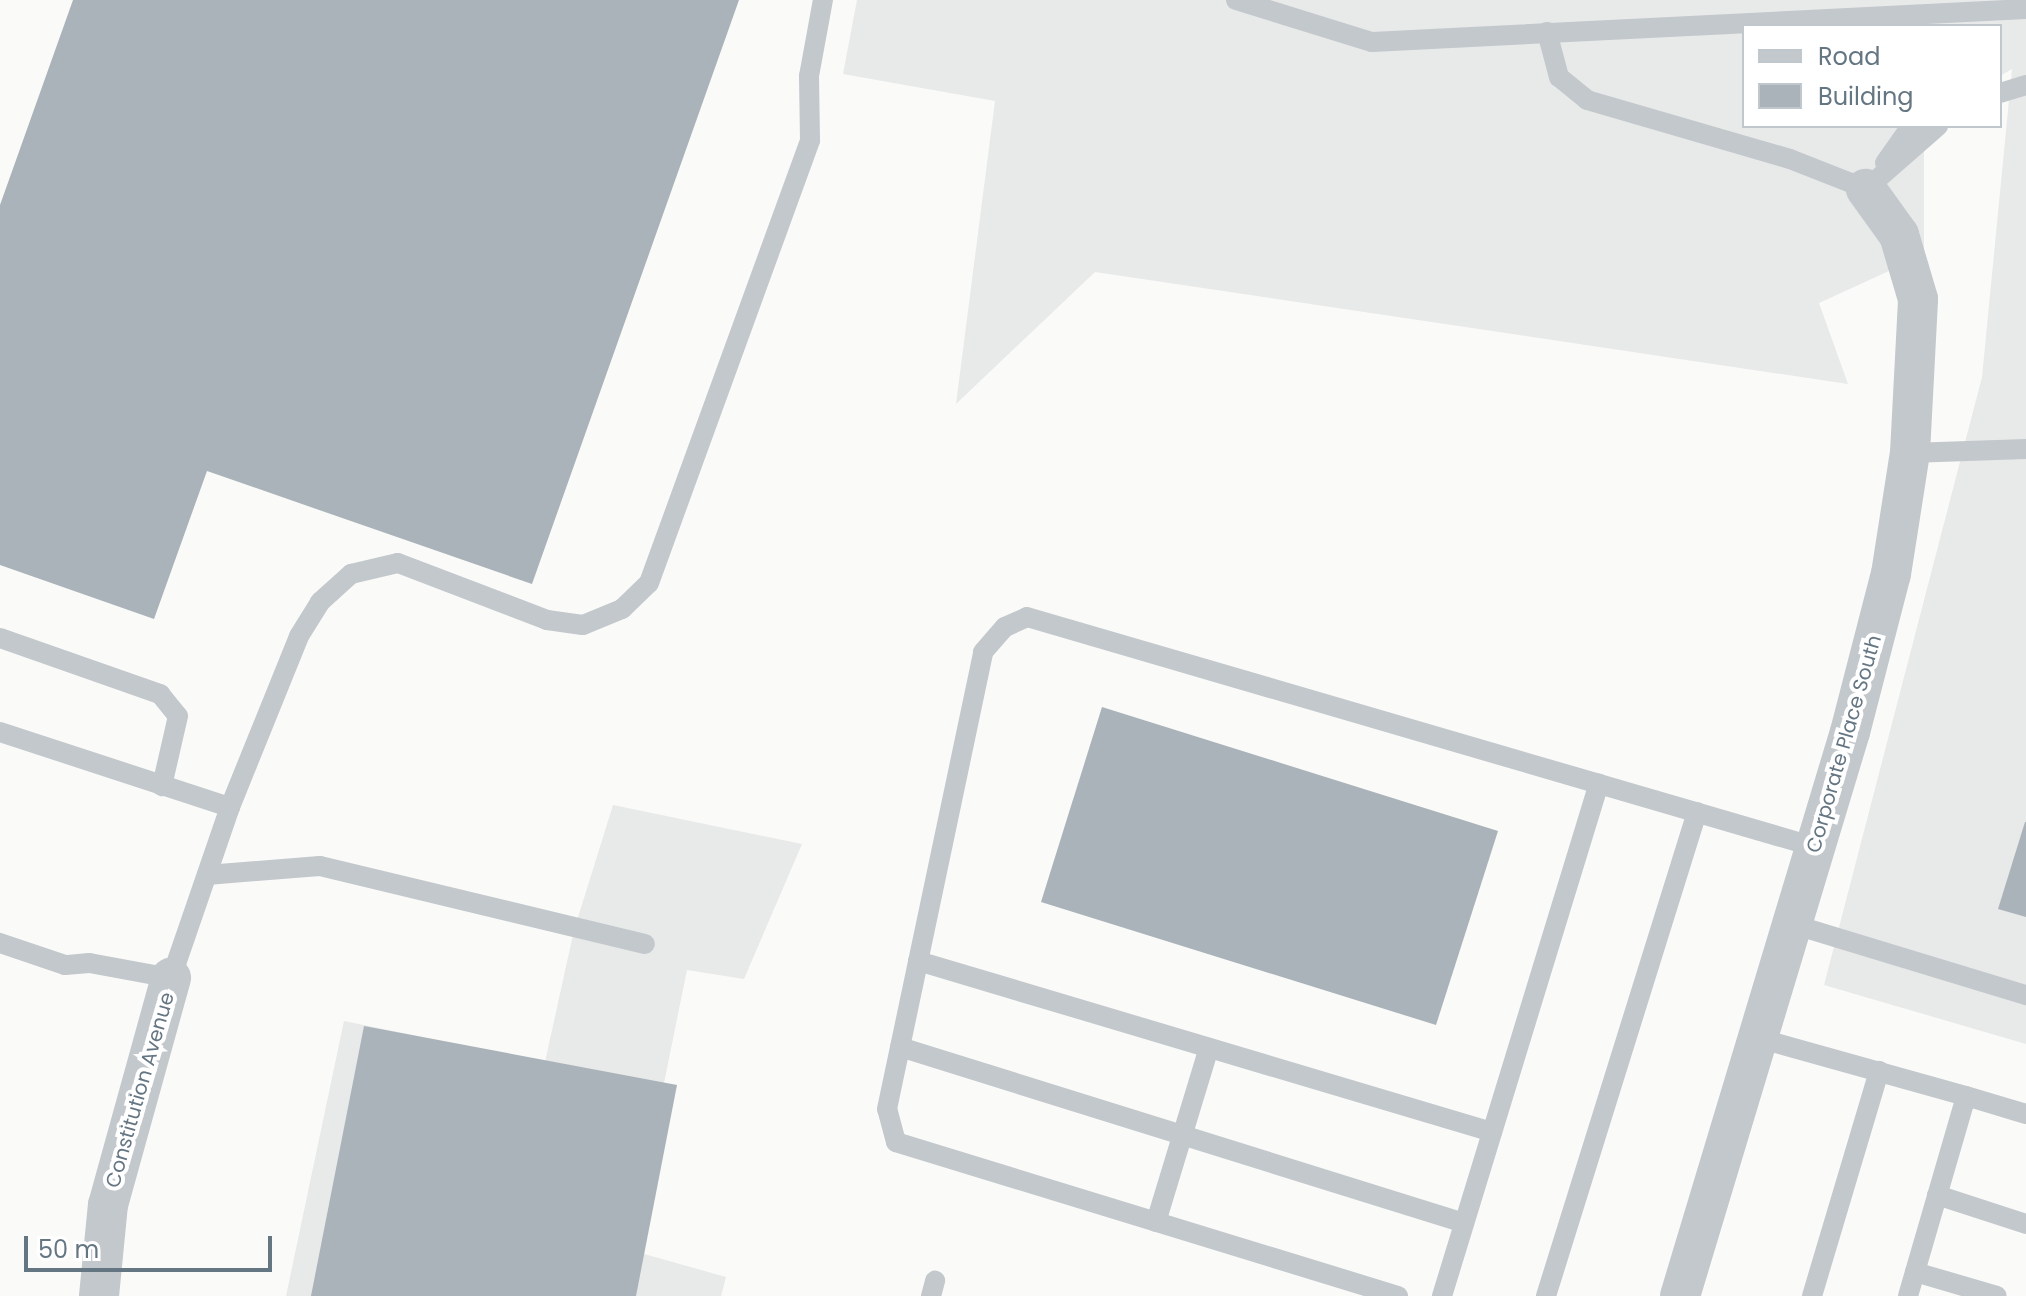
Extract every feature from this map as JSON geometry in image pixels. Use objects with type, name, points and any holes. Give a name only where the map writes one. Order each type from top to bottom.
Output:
[{"type":"street","name":"Corporate Place South","points":[[1680,1296],[1815,847],[1891,574],[1910,453],[1918,299],[1899,235],[1866,189]]},
{"type":"street","name":"Constitution Avenue","points":[[99,1296],[108,1205],[171,978]]},
{"type":"lane","points":[[0,943],[65,965],[89,963],[171,978],[230,807],[299,636],[320,602],[351,574],[398,563],[547,620],[583,625],[622,609],[649,583],[810,140],[809,76],[823,0]]},
{"type":"lane","points":[[1236,0],[1372,42],[2026,9]]},
{"type":"lane","points":[[1993,24],[2005,10]]},
{"type":"lane","points":[[1547,32],[1559,77],[1587,100],[1790,159],[1866,189]]},
{"type":"lane","points":[[2002,92],[2026,85]]},
{"type":"lane","points":[[1866,189],[1910,128]]},
{"type":"lane","points":[[1866,189],[1936,128]]},
{"type":"lane","points":[[1910,453],[2026,449]]},
{"type":"lane","points":[[1398,1296],[896,1142],[887,1109],[983,652],[1005,627],[1027,617],[1815,847]]},
{"type":"lane","points":[[0,638],[160,694],[178,716],[162,786]]},
{"type":"lane","points":[[0,732],[230,807]]},
{"type":"lane","points":[[1442,1296],[1599,783]]},
{"type":"lane","points":[[1546,1296],[1697,812]]},
{"type":"lane","points":[[207,875],[320,866],[645,944]]},
{"type":"lane","points":[[1792,924],[2026,995]]},
{"type":"lane","points":[[918,961],[1492,1132]]},
{"type":"lane","points":[[1758,1038],[2026,1114]]},
{"type":"lane","points":[[900,1047],[1464,1223]]},
{"type":"lane","points":[[1156,1222],[1209,1048]]},
{"type":"lane","points":[[1812,1296],[1879,1071]]},
{"type":"lane","points":[[1908,1296],[1966,1096]]},
{"type":"lane","points":[[1937,1195],[2026,1224]]},
{"type":"lane","points":[[1915,1272],[1997,1296]]},
{"type":"shaded area","points":[[857,0],[2026,0],[2026,1044],[1824,985],[1982,377],[2012,69],[2002,75],[2002,24],[1742,24],[1742,128],[1925,128],[1924,255],[1819,303],[1848,384],[1095,272],[956,404],[995,101],[843,74]]},
{"type":"shaded area","points":[[613,805],[802,844],[744,979],[687,970],[630,1250],[726,1277],[721,1296],[286,1296],[344,1021],[545,1062],[574,930]]},
{"type":"building","points":[[73,0],[739,0],[532,584],[207,471],[154,619],[0,565],[0,205]]},
{"type":"building","points":[[1102,707],[1498,831],[1436,1025],[1041,902]]},
{"type":"building","points":[[2026,822],[2026,917],[1998,909]]},
{"type":"building","points":[[364,1026],[677,1085],[636,1296],[311,1296]]}]
